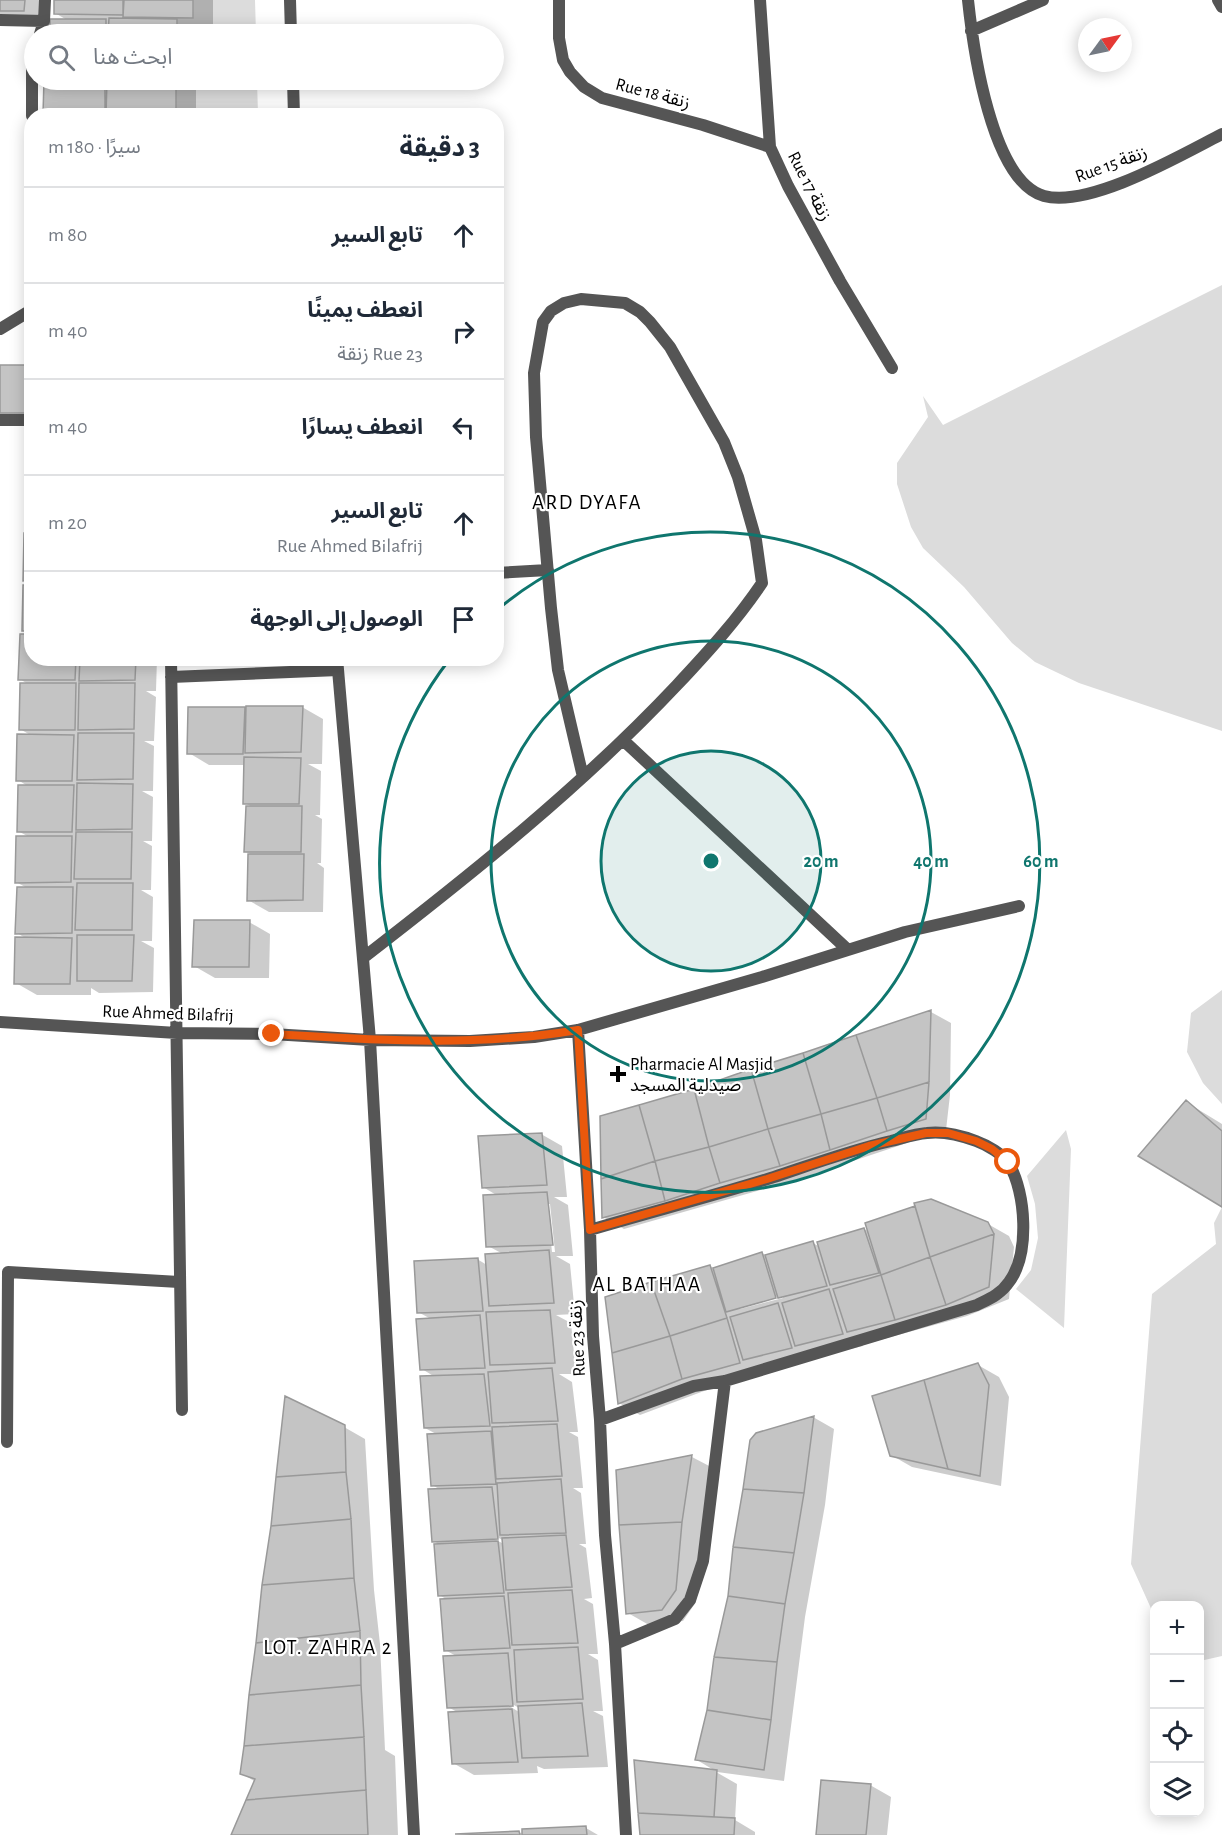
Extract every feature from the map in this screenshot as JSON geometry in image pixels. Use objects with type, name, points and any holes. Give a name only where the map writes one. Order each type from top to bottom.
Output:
[{"type":"street","points":[[43,24],[45,0]]},
{"type":"street","points":[[290,0],[291,24]]},
{"type":"street","name":"Rue 18 زنقة","points":[[559,0],[559,38],[563,60],[570,72],[584,87],[602,98],[703,125],[770,147]]},
{"type":"street","name":"Rue 17 زنقة","points":[[760,0],[770,147],[788,186],[840,281],[892,368]]},
{"type":"street","name":"Rue 15 زنقة","points":[[968,0],[971,31],[991,122],[1013,170],[1029,190],[1046,196],[1071,197],[1105,188],[1155,168],[1222,134]]},
{"type":"street","points":[[971,31],[1043,0]]},
{"type":"street","points":[[1218,0],[1222,7]]},
{"type":"street","points":[[0,20],[44,21]]},
{"type":"street","points":[[32,90],[33,108]]},
{"type":"street","points":[[293,90],[294,108]]},
{"type":"street","points":[[363,958],[495,854],[583,777],[623,740],[711,649],[743,612],[762,583],[752,520],[738,477],[724,442],[670,347],[640,312],[624,303],[581,299],[564,303],[551,311],[543,322],[534,373],[537,437],[558,670],[583,777]]},
{"type":"street","points":[[0,329],[24,314]]},
{"type":"street","points":[[0,420],[24,420]]},
{"type":"street","points":[[504,573],[548,570]]},
{"type":"street","points":[[171,666],[182,1410]]},
{"type":"street","points":[[171,677],[312,666]]},
{"type":"street","points":[[338,666],[370,1040],[414,1835]]},
{"type":"street","points":[[623,740],[848,950]]},
{"type":"street","name":"Rue Ahmed Bilafrij","points":[[0,1022],[177,1033],[272,1034],[370,1040],[470,1041],[534,1037],[578,1030],[905,932],[1019,906]]},
{"type":"street","name":"Rue 23 زنقة","points":[[578,1030],[590,1230],[593,1336],[626,1835]]},
{"type":"street","points":[[590,1230],[767,1179],[869,1146],[926,1133],[948,1133],[976,1141],[992,1149],[1008,1162],[1016,1181],[1023,1210],[1022,1240],[1018,1263],[1011,1281],[999,1293],[976,1305],[725,1381],[694,1386],[600,1420]]},
{"type":"street","points":[[7,1442],[4,1272],[179,1282]]},
{"type":"street","points":[[615,1644],[675,1619],[690,1600],[703,1561],[725,1381]]},
{"type":"shaded area","points":[[166,0],[255,0],[256,24],[165,24]]},
{"type":"shaded area","points":[[164,90],[257,90],[258,108],[164,108]]},
{"type":"shaded area","points":[[1222,285],[1222,731],[1079,683],[1035,662],[1012,643],[964,587],[923,548],[911,527],[897,484],[897,463],[928,417],[923,396],[943,425]]},
{"type":"shaded area","points":[[1222,990],[1222,1104],[1203,1083],[1187,1052],[1191,1013]]},
{"type":"shaded area","points":[[1066,1130],[1071,1149],[1064,1328],[1016,1289],[1031,1270],[1038,1238],[1035,1204],[1027,1176]]},
{"type":"shaded area","points":[[1222,1207],[1222,1656],[1204,1660],[1204,1601],[1150,1601],[1150,1606],[1131,1564],[1152,1294],[1216,1244],[1214,1223]]},
{"type":"building","points":[[0,0],[25,0],[24,11],[0,11]]},
{"type":"building","points":[[54,0],[123,0],[123,15],[54,14]]},
{"type":"building","points":[[124,0],[193,0],[193,18],[123,17]]},
{"type":"building","points":[[109,18],[177,19],[177,24],[109,24]]},
{"type":"building","points":[[50,19],[106,19],[106,24],[50,24]]},
{"type":"building","points":[[44,90],[105,90],[105,108],[43,108]]},
{"type":"building","points":[[107,90],[176,90],[176,108],[106,108]]},
{"type":"building","points":[[0,365],[24,365],[24,413],[0,413]]},
{"type":"building","points":[[24,533],[24,581],[23,581]]},
{"type":"building","points":[[23,585],[24,585],[24,631],[22,631]]},
{"type":"building","points":[[20,634],[24,634],[24,666],[76,666],[75,680],[18,680]]},
{"type":"building","points":[[80,666],[136,666],[135,680],[79,681]]},
{"type":"building","points":[[20,683],[76,683],[75,730],[19,730]]},
{"type":"building","points":[[79,683],[135,683],[134,729],[78,730]]},
{"type":"building","points":[[246,706],[303,706],[301,752],[245,753]]},
{"type":"building","points":[[188,707],[245,707],[243,754],[187,754]]},
{"type":"building","points":[[78,733],[134,733],[133,779],[77,780]]},
{"type":"building","points":[[17,734],[74,735],[72,781],[16,781]]},
{"type":"building","points":[[244,757],[301,758],[299,804],[243,804]]},
{"type":"building","points":[[77,783],[133,784],[132,829],[76,830]]},
{"type":"building","points":[[18,785],[74,785],[72,832],[17,832]]},
{"type":"building","points":[[246,806],[302,806],[301,852],[244,852]]},
{"type":"building","points":[[76,832],[132,832],[131,879],[74,879]]},
{"type":"building","points":[[16,836],[72,836],[71,882],[15,883]]},
{"type":"building","points":[[248,854],[304,854],[303,900],[247,901]]},
{"type":"building","points":[[77,883],[133,883],[132,930],[75,930]]},
{"type":"building","points":[[17,887],[73,887],[72,933],[15,934]]},
{"type":"building","points":[[194,920],[250,920],[249,967],[192,967]]},
{"type":"building","points":[[77,935],[134,935],[132,981],[77,981]]},
{"type":"building","points":[[15,937],[72,938],[70,984],[14,984]]},
{"type":"building","points":[[931,1010],[929,1082],[877,1098],[856,1035]]},
{"type":"building","points":[[856,1035],[877,1098],[821,1114],[803,1053]]},
{"type":"building","points":[[803,1053],[821,1114],[768,1129],[751,1069]]},
{"type":"building","points":[[751,1069],[768,1129],[709,1147],[694,1089]]},
{"type":"building","points":[[929,1082],[926,1119],[887,1131],[877,1098]]},
{"type":"building","points":[[694,1089],[709,1147],[655,1161],[639,1105]]},
{"type":"building","points":[[877,1098],[887,1131],[830,1150],[821,1114]]},
{"type":"building","points":[[1186,1100],[1222,1131],[1222,1207],[1138,1156]]},
{"type":"building","points":[[639,1105],[655,1161],[601,1179],[600,1116]]},
{"type":"building","points":[[821,1114],[830,1150],[780,1166],[768,1129]]},
{"type":"building","points":[[768,1129],[780,1166],[720,1183],[709,1147]]},
{"type":"building","points":[[542,1133],[547,1185],[482,1188],[478,1136]]},
{"type":"building","points":[[709,1147],[720,1183],[665,1201],[655,1161]]},
{"type":"building","points":[[655,1161],[665,1201],[602,1218],[601,1179]]},
{"type":"building","points":[[547,1192],[553,1245],[486,1247],[483,1195]]},
{"type":"building","points":[[931,1199],[988,1222],[994,1234],[930,1257],[914,1203]]},
{"type":"building","points":[[915,1206],[930,1257],[881,1275],[865,1223]]},
{"type":"building","points":[[864,1228],[879,1273],[830,1285],[817,1242]]},
{"type":"building","points":[[994,1234],[989,1287],[946,1305],[930,1257]]},
{"type":"building","points":[[813,1241],[827,1286],[778,1298],[765,1255]]},
{"type":"building","points":[[549,1250],[554,1303],[489,1306],[485,1254]]},
{"type":"building","points":[[762,1252],[776,1298],[726,1312],[713,1268]]},
{"type":"building","points":[[930,1257],[946,1305],[895,1320],[881,1275]]},
{"type":"building","points":[[478,1258],[483,1311],[417,1313],[414,1261]]},
{"type":"building","points":[[710,1265],[727,1318],[670,1336],[651,1282]]},
{"type":"building","points":[[881,1275],[895,1320],[847,1332],[833,1289]]},
{"type":"building","points":[[651,1282],[670,1336],[612,1353],[605,1297]]},
{"type":"building","points":[[829,1289],[843,1334],[795,1346],[782,1303]]},
{"type":"building","points":[[778,1303],[792,1348],[743,1360],[730,1317]]},
{"type":"building","points":[[550,1310],[555,1363],[490,1365],[486,1312]]},
{"type":"building","points":[[480,1315],[485,1368],[420,1370],[416,1319]]},
{"type":"building","points":[[727,1318],[740,1363],[682,1379],[670,1336]]},
{"type":"building","points":[[670,1336],[682,1379],[618,1404],[612,1353]]},
{"type":"building","points":[[978,1363],[989,1385],[980,1476],[948,1469],[924,1380]]},
{"type":"building","points":[[552,1368],[558,1421],[492,1423],[488,1372]]},
{"type":"building","points":[[484,1374],[490,1426],[424,1428],[420,1376]]},
{"type":"building","points":[[924,1380],[948,1469],[890,1456],[872,1396]]},
{"type":"building","points":[[285,1396],[345,1425],[346,1472],[276,1477]]},
{"type":"building","points":[[814,1416],[804,1493],[743,1489],[750,1440],[756,1433]]},
{"type":"building","points":[[557,1424],[562,1476],[496,1479],[492,1427]]},
{"type":"building","points":[[491,1431],[496,1484],[431,1486],[427,1434]]},
{"type":"building","points":[[692,1455],[682,1522],[619,1525],[616,1470]]},
{"type":"building","points":[[346,1472],[351,1519],[271,1526],[276,1477]]},
{"type":"building","points":[[561,1479],[566,1533],[500,1535],[497,1483]]},
{"type":"building","points":[[492,1487],[498,1539],[432,1542],[428,1489]]},
{"type":"building","points":[[743,1489],[804,1493],[794,1553],[733,1547]]},
{"type":"building","points":[[351,1519],[354,1578],[262,1585],[271,1526]]},
{"type":"building","points":[[682,1522],[676,1590],[662,1610],[626,1614],[619,1525]]},
{"type":"building","points":[[566,1535],[572,1587],[506,1590],[502,1538]]},
{"type":"building","points":[[498,1541],[504,1593],[438,1596],[434,1544]]},
{"type":"building","points":[[733,1547],[794,1553],[785,1604],[728,1596]]},
{"type":"building","points":[[354,1578],[360,1631],[256,1643],[262,1585]]},
{"type":"building","points":[[572,1590],[578,1643],[512,1645],[508,1593]]},
{"type":"building","points":[[504,1596],[510,1648],[444,1651],[440,1599]]},
{"type":"building","points":[[728,1596],[785,1604],[777,1662],[714,1657]]},
{"type":"building","points":[[360,1631],[361,1685],[249,1695],[256,1643]]},
{"type":"building","points":[[578,1647],[583,1699],[517,1702],[514,1650]]},
{"type":"building","points":[[508,1653],[513,1706],[447,1708],[443,1656]]},
{"type":"building","points":[[714,1657],[777,1662],[771,1720],[707,1710]]},
{"type":"building","points":[[361,1685],[364,1737],[244,1746],[249,1695]]},
{"type":"building","points":[[582,1703],[588,1756],[522,1758],[518,1706]]},
{"type":"building","points":[[512,1709],[518,1762],[452,1764],[448,1712]]},
{"type":"building","points":[[707,1710],[771,1720],[764,1770],[695,1760]]},
{"type":"building","points":[[364,1737],[366,1790],[246,1800],[255,1779],[240,1774],[244,1746]]},
{"type":"building","points":[[634,1760],[717,1770],[714,1817],[638,1813]]},
{"type":"building","points":[[821,1780],[871,1784],[866,1835],[816,1835]]},
{"type":"building","points":[[366,1790],[368,1835],[231,1835],[246,1800]]},
{"type":"building","points":[[638,1813],[735,1818],[734,1835],[640,1835]]},
{"type":"building","points":[[586,1826],[587,1835],[522,1835],[522,1829]]},
{"type":"building","points":[[519,1831],[520,1835],[455,1834]]},
{"type":"place","name":"Pharmacie Al Masjid صيدلية المسجد","points":[[618,1074]]},
{"type":"district","name":"ARD DYAFA","points":[[587,502]]},
{"type":"district","name":"AL BATHAA","points":[[647,1284]]},
{"type":"district","name":"LOT. ZAHRA 2","points":[[328,1647]]},
{"type":"route","points":[[272,1034],[370,1040],[470,1041],[534,1037],[578,1030],[590,1230],[767,1179],[869,1146],[926,1133],[948,1133],[976,1141],[992,1149],[1008,1162]]}]
